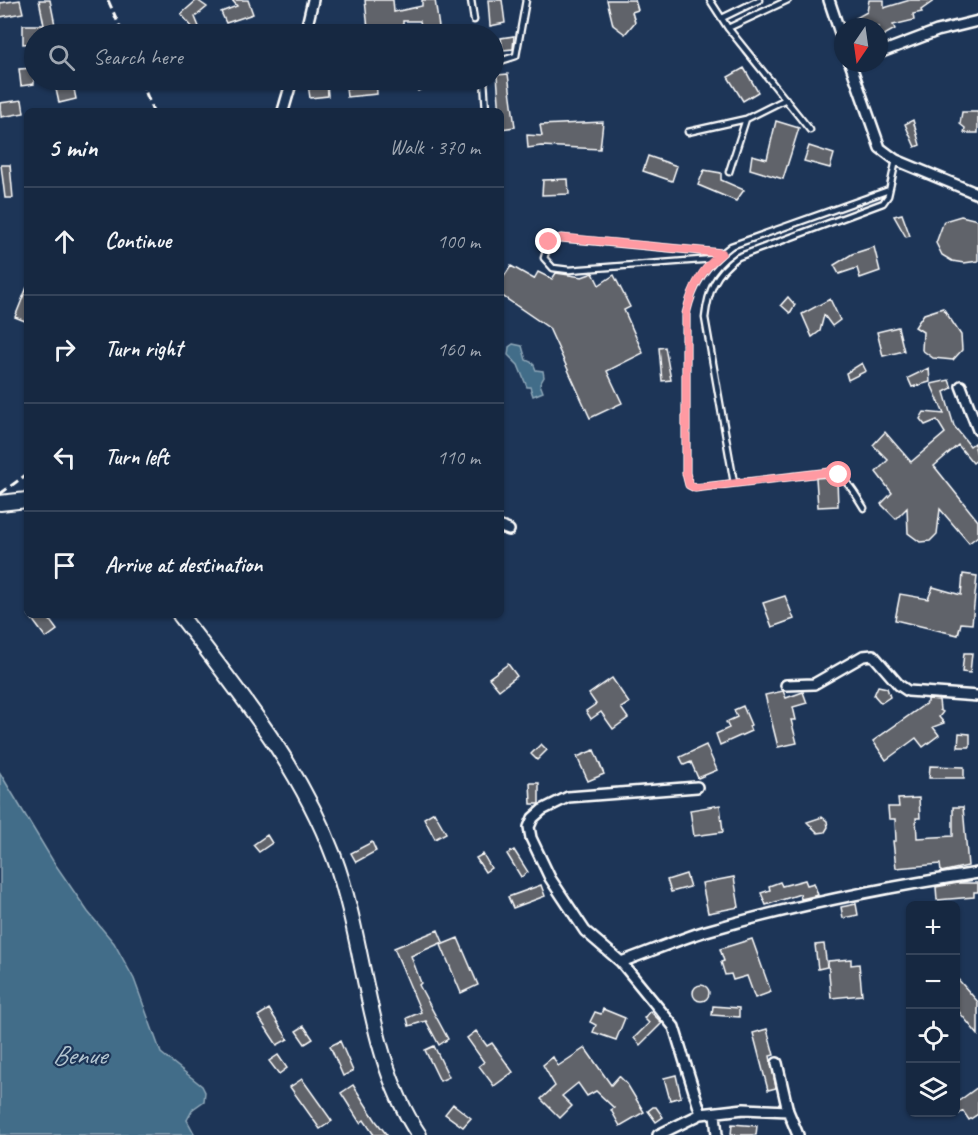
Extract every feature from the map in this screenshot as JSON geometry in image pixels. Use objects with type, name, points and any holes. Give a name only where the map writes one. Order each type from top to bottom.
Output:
[{"type":"main road","points":[[0,503],[24,500]]},
{"type":"main road","points":[[182,618],[275,740],[310,801],[334,858],[354,923],[388,1070],[401,1105],[419,1135]]},
{"type":"street","points":[[307,24],[313,0]]},
{"type":"street","points":[[829,0],[835,18]]},
{"type":"street","points":[[888,50],[937,31],[978,21]]},
{"type":"street","points":[[854,72],[879,148],[896,160],[978,194]]},
{"type":"street","points":[[284,108],[289,90]]},
{"type":"street","points":[[961,386],[978,430]]},
{"type":"street","points":[[786,684],[814,684],[863,656],[873,655],[899,685],[909,691],[978,696]]},
{"type":"street","points":[[697,788],[578,795],[560,800],[531,821],[531,838],[549,878],[585,931],[621,962],[674,1027],[701,1114]]},
{"type":"street","points":[[621,962],[705,932],[819,902],[882,888],[978,873]]},
{"type":"street","points":[[777,1063],[788,1111],[798,1135]]},
{"type":"street","points":[[658,1135],[701,1114],[715,1114],[744,1108],[788,1111]]},
{"type":"street","points":[[715,1114],[717,1135]]},
{"type":"lane","points":[[471,0],[474,20]]},
{"type":"lane","points":[[504,60],[516,56],[526,0]]},
{"type":"lane","points":[[710,0],[728,28],[810,130]]},
{"type":"lane","points":[[722,18],[759,0]]},
{"type":"lane","points":[[728,28],[788,0]]},
{"type":"lane","points":[[485,90],[486,108]]},
{"type":"lane","points":[[688,132],[746,119],[786,99]]},
{"type":"lane","points":[[729,172],[746,119]]},
{"type":"lane","points":[[886,201],[896,160]]},
{"type":"lane","points":[[864,508],[844,480],[830,472],[695,488],[689,485],[686,473],[686,314],[691,293],[699,275],[731,246],[889,190]]},
{"type":"lane","points":[[883,194],[886,201]]},
{"type":"lane","points":[[734,483],[705,318],[707,299],[713,282],[724,266],[738,257],[886,201]]},
{"type":"lane","points":[[714,259],[569,270],[553,268],[544,258],[549,242],[561,238],[722,253]]},
{"type":"water","points":[[513,344],[522,346],[526,360],[533,363],[536,370],[543,371],[544,377],[540,384],[543,392],[533,396],[530,387],[527,387],[518,365],[508,355],[509,347]]},
{"type":"water","name":"Benue","points":[[0,773],[53,861],[88,912],[114,943],[134,979],[161,1053],[202,1086],[205,1092],[204,1101],[193,1109],[187,1120],[195,1135],[0,1135]]},
{"type":"building","points":[[20,0],[23,13],[0,17],[0,3]]},
{"type":"building","points":[[39,0],[50,0],[55,24],[44,24]]},
{"type":"building","points":[[197,0],[207,7],[195,17],[198,24],[190,24],[181,14]]},
{"type":"building","points":[[232,0],[248,0],[253,14],[226,23],[221,12],[237,6]]},
{"type":"building","points":[[365,0],[393,0],[394,12],[422,6],[422,0],[435,0],[439,24],[403,21],[403,24],[367,24]]},
{"type":"building","points":[[488,0],[502,0],[505,23],[490,24]]},
{"type":"building","points":[[607,0],[635,0],[638,10],[632,12],[635,22],[625,34],[613,25]]},
{"type":"building","points":[[869,0],[884,0],[884,8],[910,0],[935,0],[921,10],[922,12],[913,14],[914,20],[893,25],[895,29],[888,33],[888,18],[856,18],[867,12]]},
{"type":"building","points":[[514,36],[513,49],[504,50],[504,38]]},
{"type":"building","points":[[744,68],[758,92],[743,101],[728,77]]},
{"type":"building","points":[[19,69],[24,69],[24,86],[21,86]]},
{"type":"building","points":[[504,74],[508,74],[515,127],[504,129],[504,108],[499,108],[498,90],[504,90]]},
{"type":"building","points":[[56,90],[74,90],[76,99],[59,103]]},
{"type":"building","points":[[309,90],[328,90],[328,96],[310,98]]},
{"type":"building","points":[[346,90],[377,90],[377,94],[347,97]]},
{"type":"building","points":[[22,100],[24,113],[1,117],[0,103]]},
{"type":"building","points":[[962,112],[978,112],[978,133],[964,133],[965,128],[960,124]]},
{"type":"building","points":[[913,120],[920,145],[915,147],[905,124]]},
{"type":"building","points":[[776,121],[799,128],[783,179],[750,169],[752,155],[767,159]]},
{"type":"building","points":[[603,122],[600,149],[541,146],[528,148],[527,135],[542,136],[540,125]]},
{"type":"building","points":[[809,146],[834,154],[830,168],[804,161]]},
{"type":"building","points":[[648,156],[677,166],[672,181],[643,171]]},
{"type":"building","points":[[1,165],[10,165],[13,198],[5,198]]},
{"type":"building","points":[[704,170],[721,173],[721,180],[744,190],[736,201],[698,185]]},
{"type":"building","points":[[568,179],[569,194],[542,195],[543,180]]},
{"type":"building","points":[[902,214],[910,236],[906,237],[894,216]]},
{"type":"building","points":[[961,216],[978,220],[978,261],[964,263],[952,261],[942,255],[936,243],[944,221]]},
{"type":"building","points":[[874,247],[880,271],[860,278],[857,268],[839,274],[834,265],[852,254]]},
{"type":"building","points":[[511,266],[534,279],[538,272],[552,279],[556,273],[582,277],[593,273],[599,285],[614,275],[630,307],[624,310],[643,353],[607,371],[622,403],[590,418],[549,328],[504,297],[504,276]]},
{"type":"building","points":[[24,294],[24,321],[15,317]]},
{"type":"building","points":[[788,297],[795,305],[790,313],[781,305]]},
{"type":"building","points":[[830,299],[840,320],[832,326],[824,315],[820,331],[812,337],[802,314]]},
{"type":"building","points":[[943,308],[961,335],[962,350],[953,360],[933,358],[922,350],[923,332],[915,327],[924,314]]},
{"type":"building","points":[[898,327],[904,351],[883,356],[877,332]]},
{"type":"building","points":[[665,347],[671,380],[662,381],[659,348]]},
{"type":"building","points":[[862,363],[866,371],[848,380],[846,373]]},
{"type":"building","points":[[929,368],[930,382],[912,387],[908,378]]},
{"type":"building","points":[[949,380],[952,388],[944,392],[954,426],[970,446],[974,443],[978,459],[973,463],[958,445],[934,466],[978,521],[978,536],[969,543],[940,509],[937,534],[930,541],[920,542],[908,533],[907,508],[896,519],[881,504],[892,493],[876,472],[888,460],[873,445],[885,432],[911,462],[945,433],[937,420],[925,425],[920,419],[924,412],[944,414],[931,384]]},
{"type":"building","points":[[829,477],[837,480],[838,506],[818,507],[816,478]]},
{"type":"building","points":[[963,574],[977,576],[972,624],[961,623],[958,635],[895,620],[900,594],[928,599],[933,587],[961,595]]},
{"type":"building","points":[[785,596],[794,619],[772,627],[763,603]]},
{"type":"building","points":[[31,618],[48,618],[57,630],[46,638]]},
{"type":"building","points":[[964,653],[972,653],[970,673],[962,672]]},
{"type":"building","points":[[508,664],[517,676],[499,690],[489,678]]},
{"type":"building","points":[[612,678],[629,703],[621,708],[628,718],[613,729],[601,712],[591,719],[586,711],[596,704],[589,694]]},
{"type":"building","points":[[878,686],[887,688],[890,697],[881,703],[874,695]]},
{"type":"building","points":[[783,691],[786,698],[803,692],[807,703],[793,707],[796,720],[791,720],[797,743],[778,747],[765,695]]},
{"type":"building","points":[[928,699],[939,700],[940,710],[943,712],[939,717],[944,723],[933,727],[939,735],[923,747],[916,738],[886,760],[873,741],[928,702]]},
{"type":"building","points":[[743,706],[751,725],[749,726],[751,731],[720,745],[716,734],[729,728],[726,722],[737,717],[734,710]]},
{"type":"building","points":[[959,733],[970,734],[970,747],[958,747]]},
{"type":"building","points":[[541,744],[547,750],[537,760],[531,754]]},
{"type":"building","points":[[706,745],[717,770],[698,778],[691,762],[684,765],[680,757]]},
{"type":"building","points":[[594,750],[604,774],[588,781],[577,757]]},
{"type":"building","points":[[930,766],[964,767],[964,778],[929,778]]},
{"type":"building","points":[[530,783],[539,783],[539,804],[531,804]]},
{"type":"building","points":[[919,798],[920,818],[916,818],[917,838],[953,836],[953,807],[963,807],[968,866],[941,872],[940,864],[896,868],[893,841],[896,841],[895,819],[889,819],[888,807],[899,807],[898,799]]},
{"type":"building","points":[[720,805],[723,832],[694,836],[690,810]]},
{"type":"building","points":[[434,812],[446,833],[435,839],[424,818]]},
{"type":"building","points":[[822,817],[827,821],[828,827],[825,832],[818,833],[807,822]]},
{"type":"building","points":[[267,835],[272,843],[259,852],[253,845]]},
{"type":"building","points":[[372,842],[376,851],[356,862],[351,853]]},
{"type":"building","points":[[514,850],[528,872],[521,877],[507,854]]},
{"type":"building","points":[[483,854],[491,868],[485,872],[476,858]]},
{"type":"building","points":[[686,874],[690,887],[671,892],[667,880]]},
{"type":"building","points":[[734,877],[739,907],[708,913],[702,883]]},
{"type":"building","points":[[805,880],[807,885],[814,883],[818,895],[801,899],[800,894],[766,905],[761,893],[770,890],[769,886],[780,882],[782,886]]},
{"type":"building","points":[[958,883],[978,883],[978,892],[974,892],[974,897],[937,900],[936,887]]},
{"type":"building","points":[[541,885],[545,896],[513,908],[508,897]]},
{"type":"building","points":[[856,904],[858,915],[843,918],[841,907]]},
{"type":"building","points":[[438,930],[443,942],[411,956],[421,983],[419,985],[448,1039],[439,1045],[426,1021],[409,1026],[407,1018],[421,1012],[394,948]]},
{"type":"building","points":[[458,938],[478,985],[461,993],[441,945]]},
{"type":"building","points":[[752,939],[771,992],[755,998],[747,976],[733,980],[731,974],[725,975],[720,949]]},
{"type":"building","points":[[824,944],[827,967],[818,969],[815,945]]},
{"type":"building","points":[[851,959],[851,965],[859,964],[862,995],[831,998],[828,961]]},
{"type":"building","points":[[960,982],[978,1002],[978,1035],[960,1013]]},
{"type":"building","points":[[701,985],[709,993],[701,1001],[693,993]]},
{"type":"building","points":[[713,1006],[739,1008],[739,1017],[712,1015]]},
{"type":"building","points":[[269,1009],[288,1039],[277,1045],[258,1016]]},
{"type":"building","points":[[603,1009],[625,1018],[616,1040],[593,1032],[596,1025],[590,1022],[595,1012],[601,1014]]},
{"type":"building","points":[[650,1011],[662,1023],[640,1045],[634,1038],[649,1023],[644,1018]]},
{"type":"building","points":[[304,1026],[313,1039],[305,1044],[296,1031]]},
{"type":"building","points":[[767,1029],[774,1055],[770,1056],[776,1088],[768,1090],[753,1033]]},
{"type":"building","points":[[476,1031],[487,1046],[492,1043],[513,1072],[494,1086],[479,1066],[484,1062],[467,1038]]},
{"type":"building","points":[[340,1041],[353,1071],[343,1076],[330,1046]]},
{"type":"building","points":[[434,1046],[449,1077],[440,1081],[425,1050]]},
{"type":"building","points":[[585,1048],[611,1085],[619,1076],[627,1084],[644,1112],[620,1126],[611,1110],[614,1108],[596,1091],[587,1096],[578,1083],[562,1096],[572,1106],[560,1118],[541,1099],[555,1086],[543,1065],[553,1057],[558,1066]]},
{"type":"building","points":[[278,1055],[287,1068],[279,1074],[269,1061]]},
{"type":"building","points":[[676,1075],[681,1097],[670,1100],[664,1078]]},
{"type":"building","points":[[302,1079],[332,1121],[320,1129],[290,1087]]},
{"type":"building","points":[[353,1085],[387,1135],[374,1135],[364,1120],[360,1123],[341,1093]]},
{"type":"building","points":[[978,1087],[978,1114],[969,1120],[963,1111],[960,1113],[960,1100]]},
{"type":"building","points":[[453,1104],[471,1118],[463,1127],[445,1114]]},
{"type":"building","points":[[656,1107],[663,1117],[656,1122],[648,1111]]},
{"type":"building","points":[[732,1124],[757,1126],[756,1135],[731,1135]]},
{"type":"railway","points":[[108,0],[119,24]]},
{"type":"railway","points":[[145,90],[152,108]]},
{"type":"railway","points":[[0,494],[24,476]]},
{"type":"route","points":[[549,242],[561,238],[722,253],[699,275],[691,293],[686,314],[686,473],[689,485],[695,488],[830,472],[839,475]]}]
